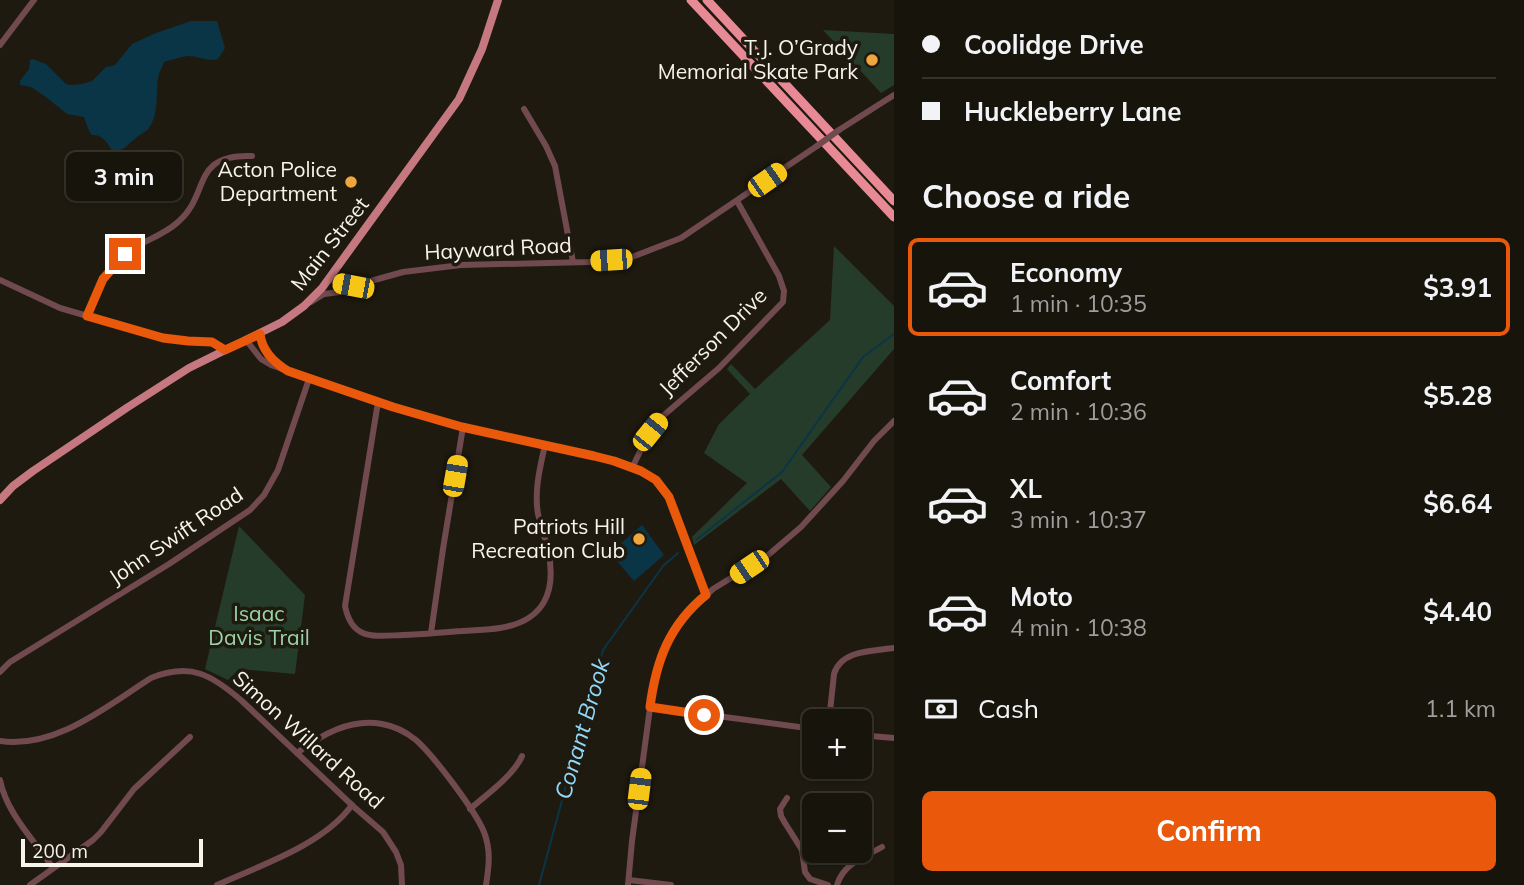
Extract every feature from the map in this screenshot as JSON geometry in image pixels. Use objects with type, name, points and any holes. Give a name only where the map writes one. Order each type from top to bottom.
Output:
[{"type":"highway","points":[[691,0],[894,217]]},
{"type":"highway","points":[[707,0],[894,201]]},
{"type":"highway","points":[[716,0],[734,29]]},
{"type":"main road","name":"Main Street","points":[[0,500],[33,471],[189,368],[260,334],[304,306],[327,282],[459,99],[482,49],[498,0]]},
{"type":"street","points":[[0,45],[34,0]]},
{"type":"street","name":"Hayward Road","points":[[304,306],[324,294],[340,292],[403,272],[461,265],[611,260],[648,252],[681,238],[894,95]]},
{"type":"street","points":[[524,110],[555,166],[573,262]]},
{"type":"street","points":[[87,316],[103,279],[115,264],[125,254],[162,234],[180,220],[194,201],[203,178],[213,165],[233,156],[252,156]]},
{"type":"street","name":"Jefferson Drive","points":[[632,468],[650,432],[664,415],[719,368],[783,302],[784,291],[779,276],[737,201]]},
{"type":"street","points":[[0,280],[60,308],[163,338],[212,342],[225,350]]},
{"type":"street","points":[[335,292],[326,289],[327,282],[353,286]]},
{"type":"street","points":[[260,334],[266,352],[276,364],[288,371]]},
{"type":"street","points":[[246,340],[261,359],[309,379],[463,427],[614,461],[656,480],[669,497],[706,595]]},
{"type":"street","name":"John Swift Road","points":[[0,672],[10,662],[215,535],[253,508],[278,470],[309,379]]},
{"type":"street","points":[[378,402],[345,606],[354,628],[366,635],[487,630],[521,623],[533,616],[546,601],[551,581],[548,551],[537,504],[545,445]]},
{"type":"street","points":[[671,885],[628,883],[650,707],[656,670],[667,642],[692,608],[706,595],[767,556],[802,527],[894,421]]},
{"type":"street","points":[[431,633],[463,427]]},
{"type":"street","points":[[831,709],[836,667],[846,657],[894,648]]},
{"type":"street","name":"Simon Willard Road","points":[[0,741],[21,742],[48,737],[81,723],[152,678],[179,670],[192,671],[217,681],[242,701],[383,832],[391,842],[401,865],[402,885]]},
{"type":"street","points":[[650,707],[802,727]]},
{"type":"street","points":[[297,753],[320,737],[346,726],[369,723],[401,730],[419,743],[436,762],[478,821],[490,859],[486,885]]},
{"type":"street","points":[[872,736],[894,738]]},
{"type":"street","points":[[30,885],[102,832],[134,789],[190,737]]},
{"type":"street","points":[[470,809],[500,783],[522,756]]},
{"type":"street","points":[[0,780],[23,828],[53,868]]},
{"type":"street","points":[[787,798],[780,809],[781,816],[802,850],[805,872],[810,879],[828,885]]},
{"type":"street","points":[[217,885],[309,843],[336,824],[352,805]]},
{"type":"street","points":[[837,885],[846,867],[882,846]]},
{"type":"street","points":[[237,876],[242,885]]},
{"type":"green space","name":"T.J. O’Grady Memorial Skate Park","points":[[823,30],[894,34],[894,85],[881,93]]},
{"type":"green space","points":[[834,246],[894,306],[894,349],[802,455],[831,487],[810,511],[781,479],[694,545],[692,537],[747,483],[704,453],[719,424],[750,394],[727,369],[731,364],[755,389],[830,320]]},
{"type":"green space","name":"Isaac Davis Trail","points":[[239,526],[305,595],[295,674],[239,669],[228,680],[205,669]]},
{"type":"water","points":[[191,21],[217,21],[225,48],[218,59],[188,56],[164,62],[158,78],[156,110],[152,122],[148,129],[120,150],[113,152],[102,138],[92,135],[84,117],[67,114],[31,87],[20,85],[32,59],[46,64],[66,84],[92,81],[106,67],[115,65],[132,44]]},
{"type":"water","name":"Patriots Hill Recreation Club","points":[[642,525],[664,555],[634,581],[610,553]]},
{"type":"waterway","name":"Conant Brook","points":[[696,540],[782,472],[863,357],[894,334]]},
{"type":"waterway","name":"Conant Brook","points":[[539,885],[603,650],[663,566],[678,553]]},
{"type":"place","name":"T.J. O’Grady Memorial Skate Park","points":[[872,60]]},
{"type":"place","name":"Acton Police Department","points":[[351,182]]},
{"type":"place","name":"Patriots Hill Recreation Club","points":[[639,539]]},
{"type":"route","points":[[125,254],[103,279],[87,316],[163,338],[212,342],[225,350],[260,334],[266,352],[276,364],[288,371],[349,393],[462,427],[614,461],[656,480],[669,497],[706,595],[692,608],[667,642],[656,670],[650,707],[704,715]]}]
